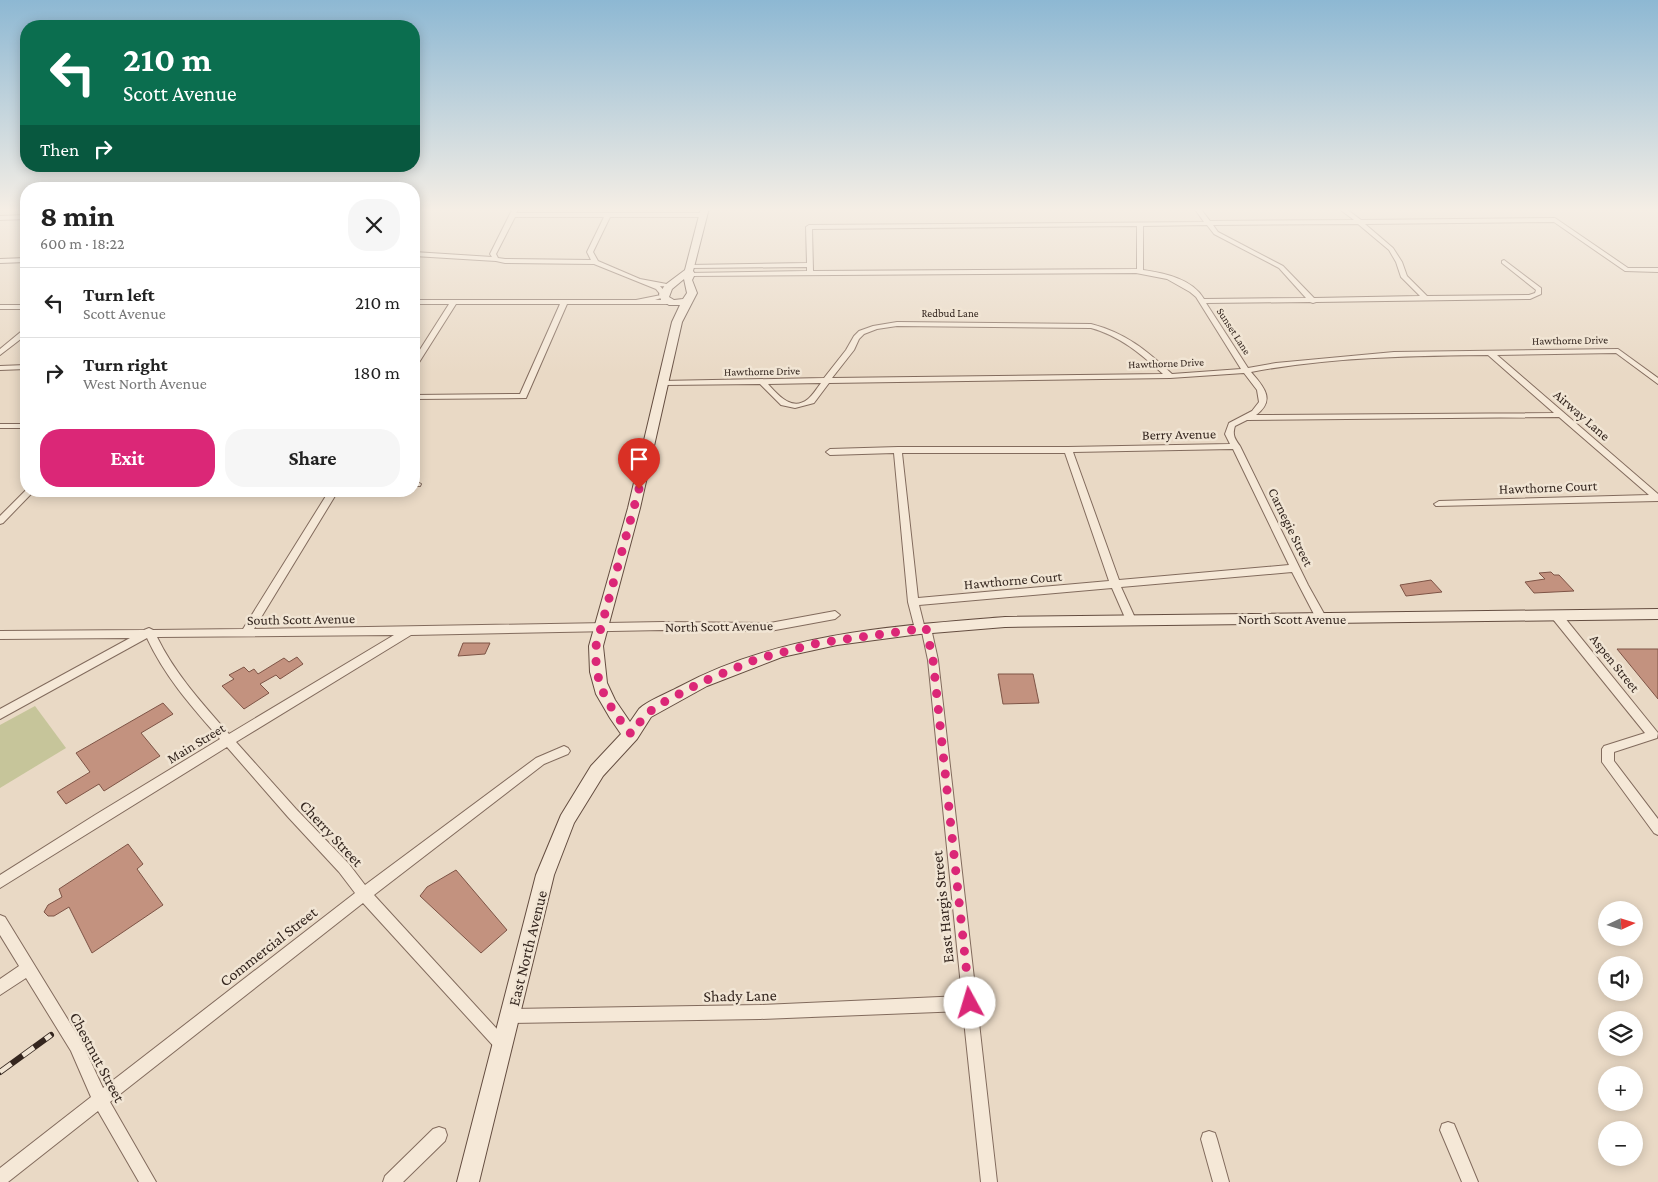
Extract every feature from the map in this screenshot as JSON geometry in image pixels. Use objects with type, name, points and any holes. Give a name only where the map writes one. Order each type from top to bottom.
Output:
[{"type":"main road","points":[[631,734],[612,711],[600,689],[595,664],[596,646],[603,627],[634,508],[677,322],[692,293],[689,285],[692,263]]},
{"type":"main road","points":[[677,322],[667,299],[672,285],[690,270]]},
{"type":"main road","points":[[672,285],[689,285]]},
{"type":"main road","points":[[667,299],[686,302]]},
{"type":"main road","name":"North Scott Avenue","points":[[923,628],[1005,622],[1658,614]]},
{"type":"main road","name":"East North Avenue","points":[[468,1182],[545,875],[565,825],[597,771],[631,734],[646,714],[702,682],[757,659],[818,643],[923,628]]},
{"type":"street","points":[[598,263],[658,288],[667,299]]},
{"type":"street","points":[[1140,263],[1140,272]]},
{"type":"street","points":[[1273,263],[1281,267],[1313,300]]},
{"type":"street","points":[[1399,263],[1404,277],[1424,296]]},
{"type":"street","points":[[1201,301],[1313,300],[1424,296],[1530,297],[1540,292],[1505,263]]},
{"type":"street","points":[[1617,263],[1627,270],[1658,270]]},
{"type":"street","points":[[690,270],[810,264],[810,273]]},
{"type":"street","name":"Sunset Lane","points":[[690,270],[810,273],[1140,272],[1165,276],[1180,282],[1194,291],[1246,371],[1259,386],[1263,398],[1259,410],[1246,418]]},
{"type":"street","points":[[638,281],[672,285]]},
{"type":"street","points":[[420,302],[564,303],[636,302],[667,299]]},
{"type":"street","points":[[420,355],[454,302]]},
{"type":"street","points":[[420,396],[523,396],[564,303]]},
{"type":"street","points":[[0,307],[20,308]]},
{"type":"street","name":"Redbud Lane","points":[[763,383],[783,405],[803,406],[812,401],[850,350],[851,345],[858,336],[878,326],[898,324],[1091,326],[1112,332],[1128,340],[1170,376]]},
{"type":"street","points":[[0,353],[20,337]]},
{"type":"street","name":"Hawthorne Drive","points":[[664,383],[1170,376],[1246,371],[1284,364],[1336,361],[1394,354],[1618,351],[1658,382]]},
{"type":"street","name":"Airway Lane","points":[[1489,352],[1657,498]]},
{"type":"street","points":[[0,368],[20,368]]},
{"type":"street","points":[[1246,418],[1560,415]]},
{"type":"street","name":"Berry Avenue","points":[[1236,446],[1229,435],[1229,430],[1237,421],[1246,418]]},
{"type":"street","points":[[0,426],[20,426]]},
{"type":"street","name":"Berry Avenue","points":[[830,452],[1068,450],[1236,446]]},
{"type":"street","name":"Carnegie Street","points":[[1236,446],[1303,585],[1322,619]]},
{"type":"street","name":"East Hargis Street","points":[[898,450],[913,602],[933,660],[989,1182]]},
{"type":"street","points":[[1068,450],[1115,584],[1131,620]]},
{"type":"street","points":[[0,521],[24,497]]},
{"type":"street","points":[[246,633],[330,497]]},
{"type":"street","name":"Hawthorne Court","points":[[1439,504],[1657,498]]},
{"type":"street","name":"Hawthorne Court","points":[[913,602],[1296,568]]},
{"type":"street","name":"North Scott Avenue","points":[[603,627],[770,627],[836,615]]},
{"type":"street","name":"Aspen Street","points":[[1556,615],[1656,735],[1608,749],[1608,762],[1658,829]]},
{"type":"street","name":"South Scott Avenue","points":[[0,635],[603,627]]},
{"type":"street","name":"Main Street","points":[[0,882],[408,631]]},
{"type":"street","points":[[0,714],[149,632]]},
{"type":"street","name":"Cherry Street","points":[[149,632],[159,653],[182,688],[292,813],[344,868],[364,894],[503,1046]]},
{"type":"street","name":"Commercial Street","points":[[0,1178],[364,894],[540,761],[564,751]]},
{"type":"street","name":"Chestnut Street","points":[[0,922],[76,1046],[100,1100],[148,1182]]},
{"type":"street","points":[[0,988],[28,968]]},
{"type":"street","name":"Shady Lane","points":[[510,1016],[760,1012],[970,1003]]},
{"type":"street","points":[[1448,1130],[1470,1182]]},
{"type":"street","points":[[391,1182],[439,1135]]},
{"type":"street","points":[[1209,1138],[1221,1182]]},
{"type":"green space","points":[[35,706],[66,748],[0,788],[0,725]]},
{"type":"building","points":[[1551,572],[1554,575],[1559,575],[1574,591],[1534,593],[1525,582],[1545,579],[1539,573]]},
{"type":"building","points":[[1431,580],[1442,592],[1406,596],[1400,585]]},
{"type":"building","points":[[463,643],[490,643],[485,654],[458,656]]},
{"type":"building","points":[[1617,649],[1658,649],[1658,699]]},
{"type":"building","points":[[297,657],[303,664],[280,679],[276,675],[260,684],[269,693],[244,709],[222,686],[234,679],[229,675],[244,667],[249,672],[254,669],[258,674],[284,658],[289,662]]},
{"type":"building","points":[[998,674],[1033,674],[1039,703],[1003,704]]},
{"type":"building","points":[[163,703],[173,714],[141,733],[160,756],[104,791],[99,784],[66,804],[57,792],[90,772],[76,753]]},
{"type":"building","points":[[128,844],[143,864],[137,869],[163,905],[92,953],[69,907],[54,916],[48,916],[44,912],[48,905],[62,897],[59,889]]},
{"type":"building","points":[[456,870],[507,930],[481,953],[420,896],[427,887]]},
{"type":"railway","points":[[0,1072],[51,1035]]},
{"type":"route","points":[[639,489],[603,627],[596,646],[595,664],[600,689],[612,711],[631,734],[646,714],[664,702],[702,682],[757,659],[818,643],[926,628],[933,660],[970,1003]]}]
